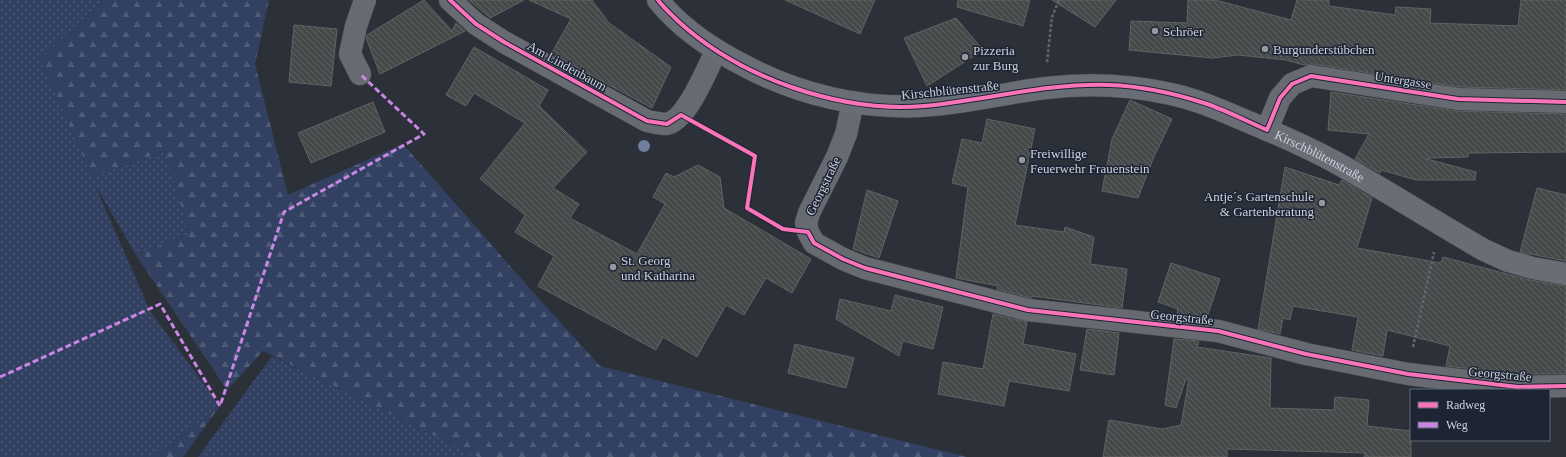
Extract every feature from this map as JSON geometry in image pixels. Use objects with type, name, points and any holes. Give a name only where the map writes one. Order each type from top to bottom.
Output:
[{"type":"main road","name":"Kirschblütenstraße","points":[[658,0],[689,31],[716,51],[773,81],[809,92],[853,102],[887,106],[922,106],[953,103],[1045,88],[1090,85],[1142,88],[1174,94],[1206,103],[1336,163],[1484,250],[1508,261],[1533,268],[1566,274]]},
{"type":"street","points":[[360,74],[350,54],[356,26],[365,0]]},
{"type":"street","name":"Am Lindenbaum","points":[[450,0],[476,24],[504,42],[647,121],[666,124],[681,115],[694,97],[716,51]]},
{"type":"street","name":"Untergasse","points":[[1267,130],[1280,98],[1292,84],[1311,76],[1458,99],[1566,102]]},
{"type":"street","name":"Georgstraße","points":[[853,102],[846,134],[838,157],[809,213],[806,223],[808,232],[814,243],[843,259],[864,268],[1028,310],[1218,331],[1306,354],[1408,374],[1518,387],[1566,386]]},
{"type":"path","points":[[1045,88],[1052,17],[1059,0]]},
{"type":"path","points":[[1408,374],[1440,224]]},
{"type":"green space","points":[[0,0],[103,0],[40,59],[92,177],[165,151],[189,234],[136,255],[94,183],[150,311],[220,406],[153,457],[0,457]]},
{"type":"green space","points":[[103,0],[269,0],[255,64],[288,195],[403,144],[600,366],[967,457],[478,457],[263,351],[227,390],[136,255],[189,234],[165,151],[92,177],[40,59]]},
{"type":"green space","points":[[272,356],[478,457],[198,457]]},
{"type":"green space","points":[[220,406],[183,457],[153,457]]},
{"type":"building","points":[[424,0],[452,31],[456,23],[465,31],[380,74],[366,38],[367,35]]},
{"type":"building","points":[[469,0],[524,0],[490,18]]},
{"type":"building","points":[[529,0],[592,0],[609,23],[671,67],[652,108],[551,54],[571,19]]},
{"type":"building","points":[[785,0],[875,0],[860,34]]},
{"type":"building","points":[[958,0],[1030,0],[1023,26],[957,7]]},
{"type":"building","points":[[1052,0],[1116,0],[1095,27]]},
{"type":"building","points":[[1188,0],[1215,0],[1291,20],[1297,0],[1329,0],[1329,6],[1395,15],[1396,7],[1431,9],[1430,23],[1518,26],[1521,0],[1566,0],[1566,90],[1459,87],[1313,64],[1304,65],[1286,60],[1238,55],[1213,58],[1129,50],[1131,21],[1187,23]]},
{"type":"building","points":[[956,18],[983,50],[927,86],[904,38]]},
{"type":"building","points":[[294,25],[337,29],[331,86],[289,82]]},
{"type":"building","points":[[474,47],[548,90],[539,106],[587,152],[553,188],[579,204],[570,218],[637,254],[665,204],[653,197],[666,173],[674,177],[698,165],[720,177],[724,208],[811,259],[792,293],[766,278],[744,315],[726,305],[697,357],[663,337],[656,350],[538,286],[554,256],[515,232],[525,215],[480,179],[525,123],[474,93],[466,106],[446,95]]},
{"type":"building","points":[[1331,92],[1456,111],[1566,114],[1566,152],[1468,153],[1468,157],[1427,158],[1476,172],[1475,180],[1416,180],[1381,170],[1380,173],[1355,159],[1369,134],[1328,130]]},
{"type":"building","points":[[1130,100],[1172,119],[1153,159],[1138,198],[1102,191],[1112,139]]},
{"type":"building","points":[[373,102],[385,132],[311,163],[298,133]]},
{"type":"building","points":[[987,119],[1035,129],[1015,225],[1064,232],[1065,227],[1094,237],[1090,264],[1127,269],[1122,308],[1032,296],[1032,298],[1030,298],[997,289],[998,286],[956,278],[968,187],[952,183],[962,139],[982,143]]},
{"type":"building","points":[[1285,167],[1339,185],[1342,180],[1372,198],[1357,248],[1441,263],[1443,257],[1530,280],[1566,286],[1566,374],[1519,374],[1446,366],[1450,346],[1387,330],[1383,356],[1352,350],[1358,317],[1293,306],[1290,320],[1283,318],[1280,334],[1258,329]]},
{"type":"building","points":[[1537,188],[1566,195],[1566,261],[1520,252]]},
{"type":"building","points":[[867,190],[898,201],[879,258],[853,249]]},
{"type":"building","points":[[1171,263],[1220,279],[1207,317],[1177,314],[1178,309],[1158,302]]},
{"type":"building","points":[[895,295],[943,307],[933,349],[903,341],[899,356],[836,319],[840,299],[891,311]]},
{"type":"building","points":[[993,314],[1027,322],[1023,344],[1076,354],[1069,391],[1009,381],[1004,406],[938,394],[943,362],[983,369]]},
{"type":"building","points":[[1087,329],[1119,333],[1114,375],[1080,370]]},
{"type":"building","points":[[1174,339],[1199,341],[1197,347],[1271,358],[1270,408],[1334,410],[1335,397],[1369,400],[1367,426],[1410,431],[1411,457],[1364,457],[1365,453],[1227,449],[1227,457],[1103,457],[1109,420],[1162,429],[1181,425],[1189,379],[1186,379],[1176,408],[1165,405]]},
{"type":"building","points":[[795,344],[854,358],[846,388],[788,373]]},
{"type":"marked path","points":[[0,377],[160,304],[220,406],[284,212],[424,134],[360,74]]},
{"type":"cycle path","points":[[450,0],[476,24],[504,42],[647,121],[667,124],[681,115],[755,156],[747,208],[783,229],[808,232],[814,243],[843,259],[865,268],[1028,310],[1218,331],[1306,354],[1408,374],[1518,387],[1566,386]]},
{"type":"cycle path","points":[[658,0],[678,21],[703,41],[731,59],[761,75],[793,88],[859,104],[892,107],[924,106],[1039,89],[1086,85],[1109,85],[1169,93],[1192,99],[1220,109],[1267,130],[1280,98],[1292,84],[1311,76],[1458,99],[1566,102]]},
{"type":"place","name":"Schröer","points":[[1155,31]]},
{"type":"place","name":"Burgunderstübchen","points":[[1265,49]]},
{"type":"place","name":"Pizzeria zur Burg","points":[[965,57]]},
{"type":"place","name":"Freiwillige Feuerwehr Frauenstein","points":[[1022,160]]},
{"type":"place","name":"Antje´s Gartenschule & Gartenberatung","points":[[1322,203]]},
{"type":"place","name":"St. Georg und Katharina","points":[[613,267]]}]
